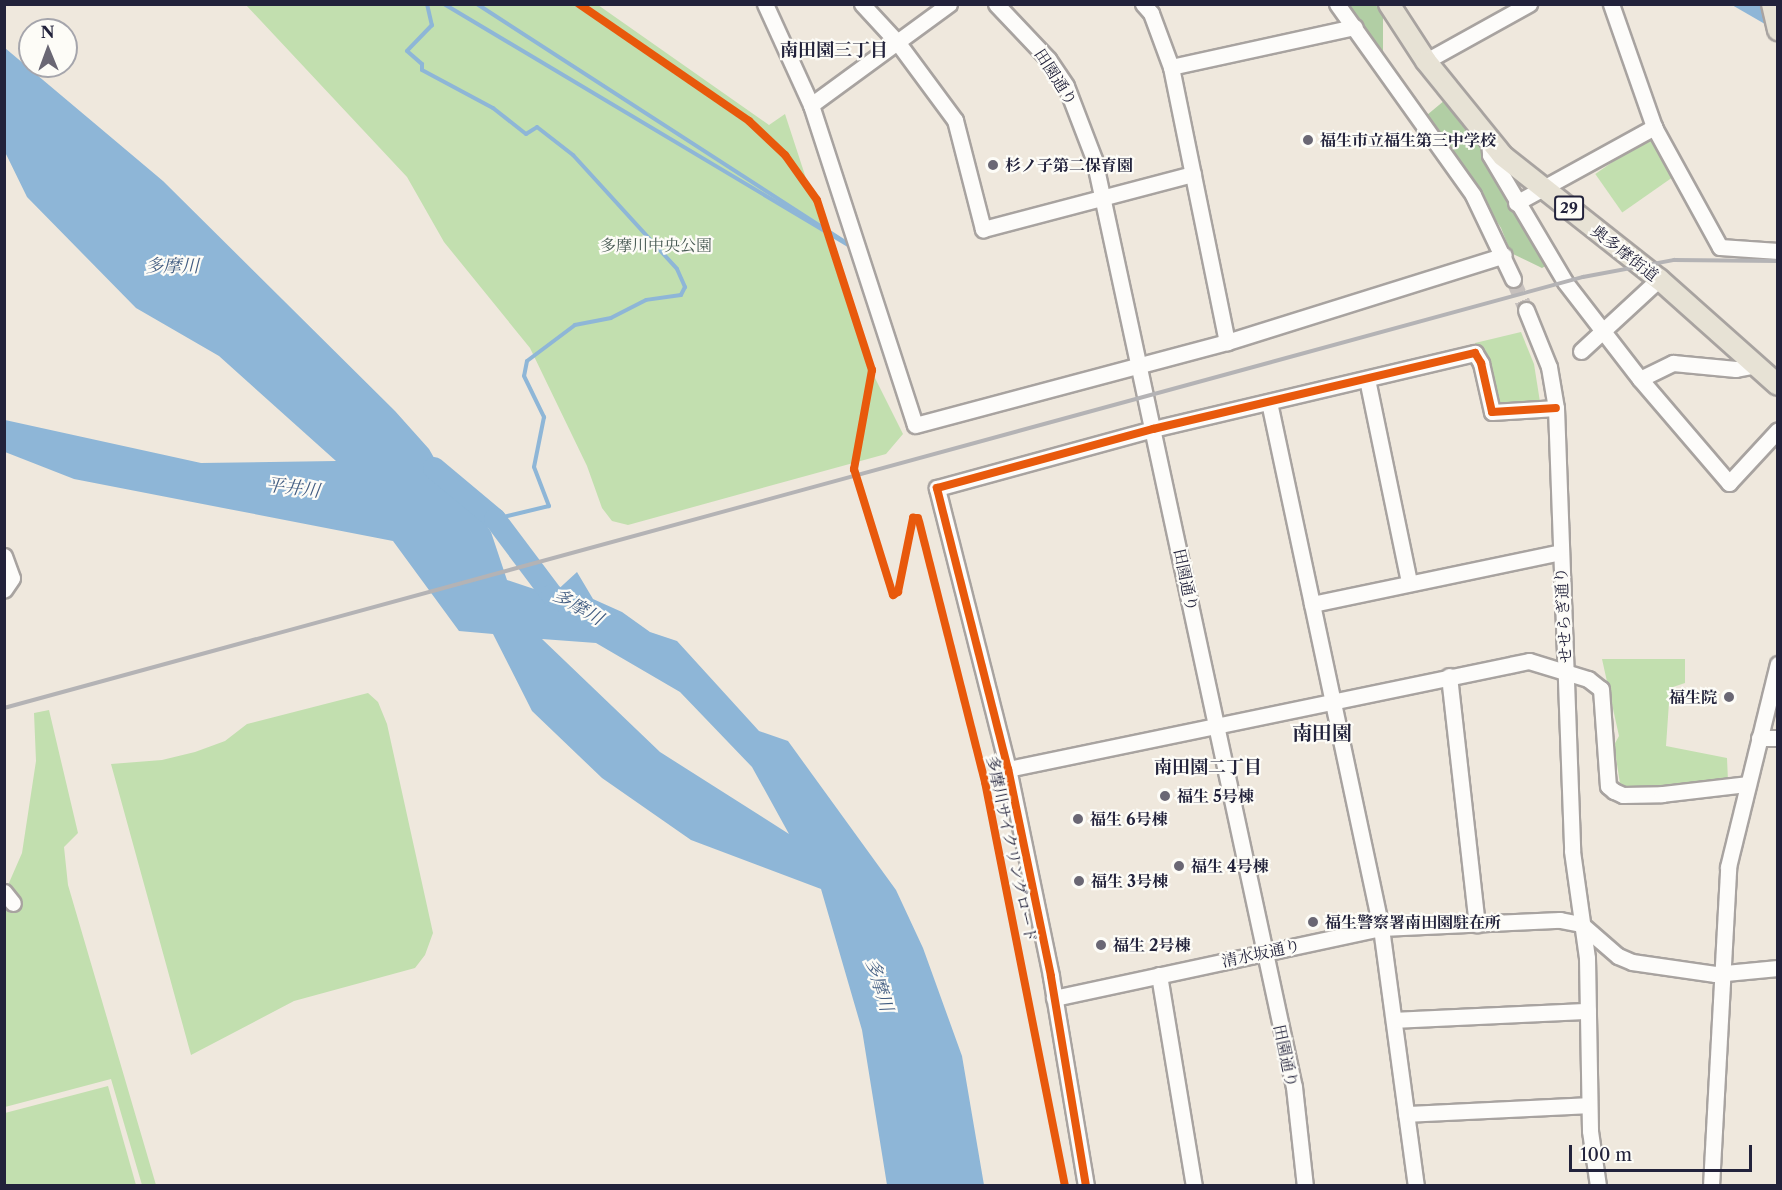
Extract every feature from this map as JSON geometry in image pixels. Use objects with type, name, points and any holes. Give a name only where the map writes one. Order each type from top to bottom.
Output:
[{"type":"main road","name":"奥多摩街道","points":[[1389,4],[1426,61],[1503,156],[1659,279],[1778,385]]},
{"type":"main road","points":[[1773,7],[1778,30]]},
{"type":"street","points":[[862,4],[898,43],[955,120],[983,229],[1193,174]]},
{"type":"street","points":[[812,105],[949,4]]},
{"type":"street","name":"田園通り","points":[[996,4],[1048,60],[1066,86],[1094,159],[1294,1087],[1305,1185]]},
{"type":"street","points":[[1143,4],[1151,13],[1171,67],[1227,342]]},
{"type":"street","points":[[1337,4],[1473,195],[1513,279]]},
{"type":"street","points":[[1426,61],[1529,4]]},
{"type":"street","points":[[1611,4],[1653,127],[1720,247],[1778,251]]},
{"type":"street","points":[[770,6],[812,105],[915,425],[1227,342],[1503,255]]},
{"type":"street","points":[[1171,67],[1355,27]]},
{"type":"street","points":[[1516,203],[1653,127]]},
{"type":"street","points":[[1489,139],[1490,155],[1516,203],[1565,282],[1640,379],[1729,483],[1778,430]]},
{"type":"street","points":[[1581,351],[1659,279]]},
{"type":"street","name":"せせらぎ通り","points":[[1526,310],[1549,367],[1556,408],[1572,851],[1588,1011],[1589,1105],[1598,1185]]},
{"type":"street","points":[[1086,1185],[1054,998],[1008,770],[937,488],[1153,429],[1475,353],[1481,363],[1492,412],[1556,408]]},
{"type":"street","points":[[1640,379],[1673,363],[1736,369],[1755,365]]},
{"type":"street","points":[[1367,379],[1409,582]]},
{"type":"street","points":[[1269,402],[1381,928],[1416,1185]]},
{"type":"street","points":[[1312,604],[1560,552]]},
{"type":"street","points":[[4,556],[12,578],[4,590]]},
{"type":"street","points":[[1008,770],[1517,662],[1540,663],[1588,679],[1603,694],[1608,786],[1614,791],[1623,795],[1662,794],[1747,784]]},
{"type":"street","points":[[1711,1185],[1728,867],[1778,664]]},
{"type":"street","points":[[1449,676],[1478,924]]},
{"type":"street","points":[[1759,738],[1778,738]]},
{"type":"street","name":"清水坂通り","points":[[1054,998],[1381,928],[1560,920],[1581,924]]},
{"type":"street","points":[[1581,924],[1618,956],[1632,962],[1724,974],[1778,968]]},
{"type":"street","points":[[1159,975],[1194,1185]]},
{"type":"street","points":[[1394,1020],[1588,1011]]},
{"type":"street","points":[[1406,1114],[1589,1105]]},
{"type":"green space","name":"多摩川中央公園","points":[[246,5],[598,5],[769,125],[785,114],[864,356],[903,434],[886,454],[628,525],[612,521],[602,508],[587,466],[530,348],[444,242],[407,177]]},
{"type":"green space","points":[[1346,5],[1376,5],[1383,16],[1383,56]]},
{"type":"green space","points":[[1445,100],[1473,132],[1549,264],[1542,268],[1511,253],[1501,228],[1427,115]]},
{"type":"green space","points":[[1651,135],[1678,174],[1622,213],[1595,174]]},
{"type":"green space","points":[[1521,332],[1534,364],[1540,402],[1490,405],[1475,343]]},
{"type":"green space","points":[[1602,659],[1685,659],[1685,683],[1670,688],[1666,746],[1727,758],[1728,781],[1621,790],[1614,745],[1619,736]]},
{"type":"green space","points":[[368,693],[378,702],[387,724],[433,933],[425,955],[415,968],[294,1001],[191,1055],[111,764],[162,760],[195,752],[225,741],[247,724]]},
{"type":"green space","points":[[49,710],[78,833],[64,847],[68,885],[156,1185],[142,1185],[111,1079],[5,1107],[5,892],[22,853],[36,761],[34,713]]},
{"type":"green space","points":[[108,1086],[136,1185],[5,1185],[5,1113]]},
{"type":"water","points":[[1732,5],[1759,5],[1777,15],[1777,31]]},
{"type":"water","name":"平井川","points":[[5,48],[18,59],[18,78],[41,78],[163,181],[395,411],[429,449],[445,477],[467,496],[491,532],[507,580],[552,595],[577,572],[593,599],[622,612],[650,632],[677,641],[759,731],[788,741],[896,890],[923,948],[962,1056],[984,1185],[887,1185],[862,1030],[821,889],[691,840],[602,778],[532,711],[493,634],[459,631],[393,541],[74,479],[5,452],[5,420],[201,463],[336,461],[219,356],[136,308],[27,197],[5,152]],"holes":[[[542,639],[596,643],[680,692],[752,767],[789,834],[660,752]]]},
{"type":"waterway","points":[[427,4],[432,25],[407,51],[422,64],[422,70],[493,108],[526,134],[537,127],[573,155],[677,269],[685,287],[681,295],[646,300],[611,318],[575,325],[527,361],[524,376],[544,417],[534,467],[549,506],[495,519]]},
{"type":"waterway","points":[[444,4],[853,248]]},
{"type":"waterway","points":[[477,4],[852,247]]},
{"type":"waterway","name":"多摩川","points":[[434,468],[495,519],[552,595],[577,609]]},
{"type":"tunnel","points":[[1513,279],[1526,310]]},
{"type":"railway","points":[[4,708],[1583,277],[1674,260],[1778,261]]},
{"type":"cycle path","points":[[579,4],[749,121],[785,155],[817,200],[872,370],[854,469],[893,595],[898,592],[913,518],[918,518]]},
{"type":"cycle path","name":"多摩川サイクリングロード","points":[[1086,1186],[1051,976],[1008,769],[937,488],[1153,429],[1475,353],[1481,363],[1492,412],[1556,408]]},
{"type":"cycle path","name":"多摩川サイクリングロード","points":[[919,521],[985,782],[1065,1186]]},
{"type":"place","name":"福生市立福生第三中学校","points":[[1308,140]]},
{"type":"place","name":"杉ノ子第二保育園","points":[[993,165]]},
{"type":"place","name":"福生院","points":[[1729,697]]},
{"type":"place","name":"福生 5号棟","points":[[1165,796]]},
{"type":"place","name":"福生 6号棟","points":[[1078,819]]},
{"type":"place","name":"福生 4号棟","points":[[1179,866]]},
{"type":"place","name":"福生 3号棟","points":[[1079,881]]},
{"type":"place","name":"福生警察署南田園駐在所","points":[[1313,922]]},
{"type":"place","name":"福生 2号棟","points":[[1101,945]]},
{"type":"district","name":"南田園三丁目","points":[[834,50]]},
{"type":"district","name":"南田園","points":[[1322,733]]},
{"type":"district","name":"南田園二丁目","points":[[1208,767]]}]
